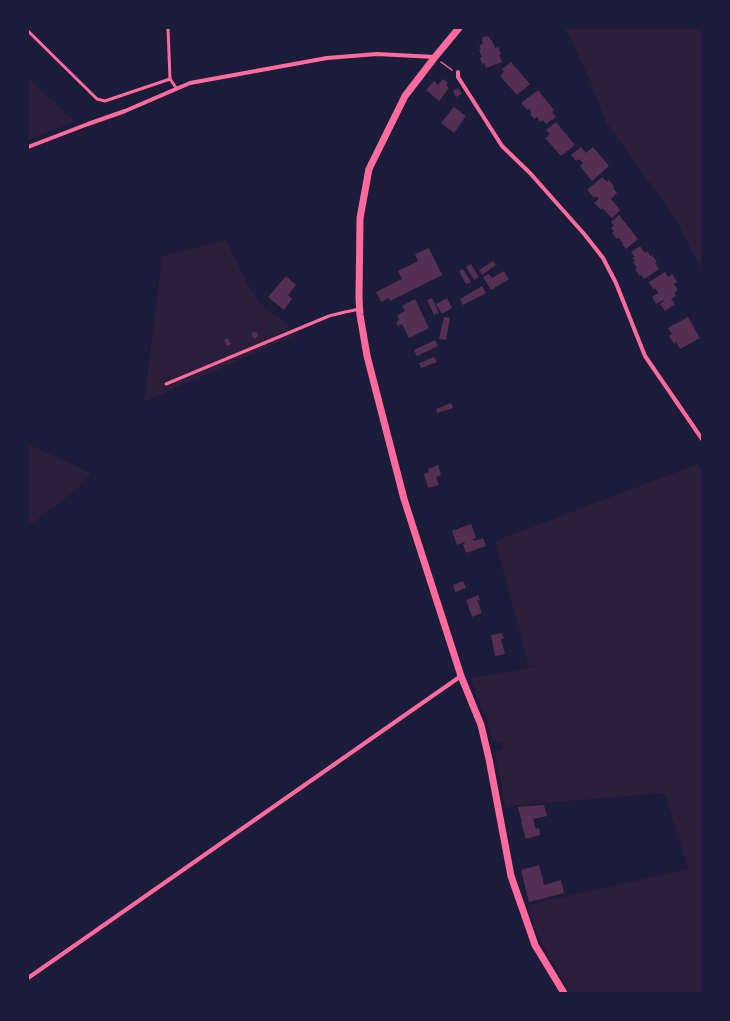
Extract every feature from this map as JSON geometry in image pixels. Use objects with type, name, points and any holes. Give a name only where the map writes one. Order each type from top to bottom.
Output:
[{"type":"street","points":[[459,28],[404,96],[369,170],[360,218],[359,298],[362,328],[367,356],[404,500],[461,676],[481,725],[489,759],[511,876],[535,946],[564,993]]},
{"type":"street","points":[[28,147],[125,111],[190,83],[327,58],[377,54],[435,57]]},
{"type":"street","points":[[458,72],[458,77],[502,146],[530,173],[604,258],[616,283],[645,356],[702,439]]},
{"type":"street","points":[[28,978],[461,676]]},
{"type":"lane","points":[[168,28],[170,79],[177,89]]},
{"type":"lane","points":[[28,31],[97,99],[105,101],[170,79]]},
{"type":"lane","points":[[166,384],[329,316],[360,309]]},
{"type":"path","points":[[435,57],[452,70],[458,72]]},
{"type":"shaded area","points":[[565,28],[702,28],[702,271],[675,218],[606,122],[593,87]]},
{"type":"shaded area","points":[[28,77],[74,122],[28,140]]},
{"type":"shaded area","points":[[226,240],[246,281],[260,303],[289,326],[294,336],[144,402],[162,256]]},
{"type":"shaded area","points":[[28,444],[91,473],[78,488],[28,527]]},
{"type":"shaded area","points":[[698,464],[702,472],[702,993],[570,993],[542,944],[534,927],[527,905],[688,869],[665,793],[519,805],[506,809],[495,752],[503,749],[502,743],[493,742],[490,729],[470,678],[551,664],[529,666],[495,541]]},
{"type":"building","points":[[486,36],[492,40],[495,48],[498,47],[502,62],[486,68],[484,63],[482,64],[480,58],[482,57],[479,50],[481,49],[479,45],[483,44],[483,37]]},
{"type":"building","points":[[511,62],[530,84],[517,95],[500,76],[504,72],[502,69]]},
{"type":"building","points":[[443,79],[448,83],[446,85],[449,88],[439,101],[426,90],[434,81],[438,85]]},
{"type":"building","points":[[458,88],[462,94],[456,97],[453,91]]},
{"type":"building","points":[[538,90],[554,110],[552,112],[556,117],[546,124],[543,120],[540,122],[537,117],[534,119],[530,114],[531,112],[529,109],[527,110],[521,103]]},
{"type":"building","points":[[454,107],[466,116],[454,133],[441,123]]},
{"type":"building","points":[[556,122],[575,145],[561,156],[545,138],[550,134],[546,130]]},
{"type":"building","points":[[581,147],[586,153],[593,147],[609,166],[592,181],[580,166],[583,163],[579,159],[576,161],[571,155]]},
{"type":"building","points":[[602,177],[607,182],[609,180],[617,193],[611,199],[620,210],[612,218],[602,208],[601,210],[594,203],[599,199],[596,196],[594,198],[587,190]]},
{"type":"building","points":[[619,215],[638,239],[626,249],[619,238],[617,239],[612,233],[614,231],[611,228],[614,226],[611,222]]},
{"type":"building","points":[[640,246],[645,253],[647,251],[650,256],[652,255],[657,262],[655,263],[659,269],[644,279],[635,270],[637,268],[633,262],[635,261],[633,258],[635,257],[631,252]]},
{"type":"building","points":[[429,248],[442,275],[390,301],[389,298],[381,302],[376,292],[402,279],[398,271],[418,261],[415,254]]},
{"type":"building","points":[[493,261],[496,265],[482,275],[479,270]]},
{"type":"building","points":[[471,264],[479,277],[474,280],[466,267]]},
{"type":"building","points":[[463,269],[471,282],[466,284],[459,271]]},
{"type":"building","points":[[504,271],[509,279],[491,290],[483,277],[489,274],[492,278]]},
{"type":"building","points":[[665,272],[668,277],[672,274],[677,282],[674,284],[678,290],[674,293],[676,296],[671,299],[675,304],[665,311],[660,304],[664,301],[663,300],[656,304],[652,297],[658,293],[655,288],[653,289],[649,282]]},
{"type":"building","points":[[286,276],[296,285],[288,295],[292,299],[284,310],[268,297]]},
{"type":"building","points":[[482,286],[486,293],[463,305],[460,299]]},
{"type":"building","points":[[432,298],[439,313],[434,315],[427,300]]},
{"type":"building","points":[[447,298],[452,308],[442,314],[436,304]]},
{"type":"building","points":[[415,299],[429,328],[409,338],[402,324],[398,326],[396,322],[399,320],[397,315],[405,311],[402,306]]},
{"type":"building","points":[[444,317],[450,318],[446,340],[439,339]]},
{"type":"building","points":[[688,317],[700,338],[680,349],[676,342],[674,344],[669,336],[672,334],[668,328]]},
{"type":"building","points":[[256,331],[258,336],[254,339],[251,333]]},
{"type":"building","points":[[228,338],[231,344],[227,346],[224,340]]},
{"type":"building","points":[[435,340],[438,346],[417,356],[414,350]]},
{"type":"building","points":[[434,357],[437,362],[421,368],[419,363]]},
{"type":"building","points":[[451,403],[453,408],[437,413],[436,409]]},
{"type":"building","points":[[438,465],[441,475],[436,477],[439,485],[428,488],[424,474],[429,472],[428,469]]},
{"type":"building","points":[[471,524],[476,538],[473,539],[474,541],[483,538],[486,546],[466,553],[463,544],[465,542],[457,545],[452,531]]},
{"type":"building","points":[[463,581],[466,588],[455,592],[453,585]]},
{"type":"building","points":[[478,595],[480,600],[477,600],[482,613],[472,617],[466,600]]},
{"type":"building","points":[[502,633],[504,639],[501,639],[505,654],[495,656],[491,635]]},
{"type":"building","points":[[544,805],[547,816],[533,819],[536,829],[539,828],[540,835],[526,839],[518,807]]},
{"type":"building","points":[[539,865],[544,885],[561,880],[564,893],[529,902],[521,870]]}]
